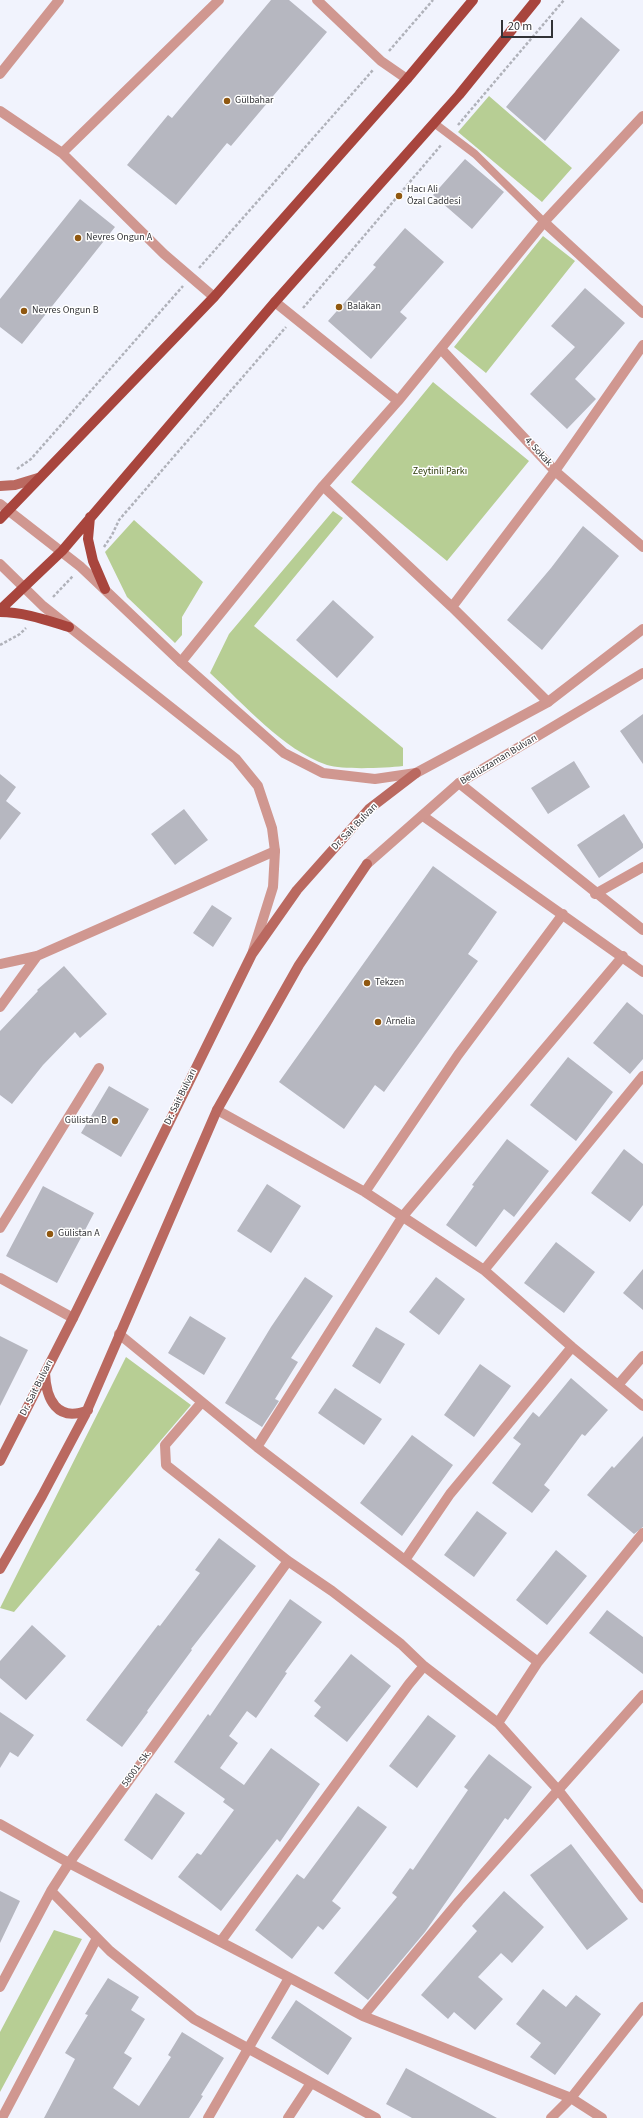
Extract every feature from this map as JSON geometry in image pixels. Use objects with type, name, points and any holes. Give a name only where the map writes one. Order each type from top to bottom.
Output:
[{"type":"main road","points":[[0,519],[214,297],[407,79],[473,0]]},
{"type":"main road","points":[[0,611],[62,551],[275,302],[434,123],[536,0]]},
{"type":"main road","points":[[0,486],[38,478]]},
{"type":"main road","points":[[90,517],[88,539],[93,561],[105,589]]},
{"type":"main road","points":[[0,611],[36,616],[69,628]]},
{"type":"main road","name":"Dr. Sait Bulvarı","points":[[0,1461],[73,1318],[252,954],[296,890],[369,809],[416,773]]},
{"type":"main road","points":[[0,1570],[88,1410],[119,1334],[217,1110],[299,965],[367,864]]},
{"type":"main road","points":[[45,1373],[46,1390],[54,1404],[69,1414],[77,1414],[88,1410]]},
{"type":"street","points":[[0,74],[58,0]]},
{"type":"street","points":[[62,153],[219,0]]},
{"type":"street","points":[[317,0],[381,61],[407,79]]},
{"type":"street","points":[[0,111],[62,153],[164,254],[214,297]]},
{"type":"street","points":[[181,662],[323,486],[398,401],[544,222],[643,116]]},
{"type":"street","points":[[544,222],[643,314]]},
{"type":"street","points":[[275,302],[398,401]]},
{"type":"street","points":[[452,607],[555,471],[643,344]]},
{"type":"street","name":"4. Sokak","points":[[441,349],[555,471],[643,547]]},
{"type":"street","points":[[323,486],[452,607],[548,702]]},
{"type":"street","points":[[0,504],[62,551],[105,589],[181,662],[284,753],[323,773],[375,779],[416,773],[548,702],[643,629]]},
{"type":"street","points":[[0,564],[24,588],[69,628],[236,759],[258,786],[272,828],[275,851],[273,887],[252,954]]},
{"type":"street","name":"Bediüzzaman Bulvarı","points":[[367,864],[459,783],[643,673]]},
{"type":"street","points":[[459,783],[596,894],[643,930]]},
{"type":"street","points":[[423,816],[623,956],[643,972]]},
{"type":"street","points":[[0,964],[37,956],[275,851]]},
{"type":"street","points":[[596,894],[643,867]]},
{"type":"street","points":[[365,1192],[458,1054],[563,914]]},
{"type":"street","points":[[0,1007],[37,956]]},
{"type":"street","points":[[257,1447],[403,1216],[623,956]]},
{"type":"street","points":[[0,1228],[100,1068]]},
{"type":"street","points":[[484,1270],[643,1076]]},
{"type":"street","points":[[217,1110],[365,1192],[484,1270],[572,1347],[643,1406]]},
{"type":"street","points":[[0,1278],[73,1318]]},
{"type":"street","points":[[119,1334],[257,1447],[538,1662]]},
{"type":"street","points":[[405,1560],[450,1494],[572,1347]]},
{"type":"street","points":[[618,1385],[643,1356]]},
{"type":"street","points":[[202,1402],[165,1445],[166,1465],[288,1561],[332,1590],[401,1644],[424,1666],[498,1723],[559,1791],[643,1898]]},
{"type":"street","points":[[498,1723],[538,1662],[643,1533]]},
{"type":"street","name":"58001. Sk.","points":[[0,1987],[51,1891],[69,1863],[288,1561]]},
{"type":"street","points":[[221,1941],[308,1820],[424,1666]]},
{"type":"street","points":[[363,2016],[459,1901],[559,1791],[643,1695]]},
{"type":"street","points":[[0,1824],[69,1863],[363,2016],[570,2098],[602,2118]]},
{"type":"street","points":[[51,1891],[110,1951],[194,2019],[376,2118]]},
{"type":"street","points":[[2,2118],[97,1938]]},
{"type":"street","points":[[208,2118],[288,1978]]},
{"type":"street","points":[[551,2118],[570,2098],[643,2007]]},
{"type":"street","points":[[288,2118],[311,2083]]},
{"type":"lane","points":[[434,123],[476,154],[544,222]]},
{"type":"path","points":[[12,473],[31,459],[433,0]]},
{"type":"green space","points":[[489,96],[572,168],[542,202],[458,132]]},
{"type":"green space","points":[[543,236],[575,261],[486,373],[454,347]]},
{"type":"green space","name":"Zeytinli Parkı","points":[[433,382],[529,461],[447,561],[351,482]]},
{"type":"green space","points":[[333,511],[343,518],[254,626],[403,748],[403,766],[344,768],[327,765],[310,758],[279,737],[210,673],[229,634]]},
{"type":"green space","points":[[134,520],[203,582],[182,617],[182,635],[175,643],[127,597],[105,552]]},
{"type":"green space","points":[[126,1357],[191,1405],[14,1612],[0,1608]]},
{"type":"green space","points":[[54,1930],[82,1939],[0,2092],[0,2032]]},
{"type":"building","points":[[271,0],[289,0],[327,32],[231,146],[227,143],[176,205],[127,165],[168,115],[172,118]]},
{"type":"building","points":[[581,17],[620,50],[545,141],[506,107]]},
{"type":"building","points":[[465,159],[504,192],[472,229],[433,195]]},
{"type":"building","points":[[80,199],[115,227],[22,344],[0,327],[0,299]]},
{"type":"building","points":[[405,228],[444,262],[400,312],[407,318],[371,359],[328,321],[376,267],[373,265]]},
{"type":"building","points":[[585,288],[625,323],[575,379],[596,399],[567,429],[530,394],[575,347],[551,326]]},
{"type":"building","points":[[583,526],[619,556],[542,650],[507,620],[551,568]]},
{"type":"building","points":[[333,600],[374,637],[337,678],[296,640]]},
{"type":"building","points":[[643,714],[643,764],[620,731]]},
{"type":"building","points":[[574,761],[590,787],[548,814],[531,788]]},
{"type":"building","points":[[0,774],[16,787],[6,801],[21,813],[0,840]]},
{"type":"building","points":[[184,809],[208,840],[175,865],[151,834]]},
{"type":"building","points":[[624,814],[643,844],[643,848],[599,878],[577,845]]},
{"type":"building","name":"Arnelia","points":[[433,866],[497,912],[468,954],[478,961],[384,1092],[375,1085],[344,1129],[279,1082]]},
{"type":"building","points":[[212,905],[232,918],[213,947],[193,933]]},
{"type":"building","points":[[64,966],[107,1014],[80,1038],[75,1032],[43,1065],[12,1104],[0,1095],[0,1031],[38,991],[37,990]]},
{"type":"building","points":[[627,1002],[643,1015],[643,1059],[630,1074],[593,1043]]},
{"type":"building","points":[[568,1057],[613,1092],[576,1141],[530,1105]]},
{"type":"building","name":"Gülistan B","points":[[109,1086],[149,1109],[121,1157],[81,1133]]},
{"type":"building","points":[[507,1139],[549,1171],[514,1217],[504,1209],[476,1247],[446,1225],[474,1186],[472,1185]]},
{"type":"building","points":[[624,1149],[643,1164],[643,1205],[630,1222],[591,1193]]},
{"type":"building","points":[[267,1184],[301,1206],[271,1253],[237,1231]]},
{"type":"building","name":"Gülistan A","points":[[43,1186],[94,1213],[57,1283],[6,1256]]},
{"type":"building","points":[[556,1242],[595,1272],[564,1313],[524,1283]]},
{"type":"building","points":[[643,1269],[643,1310],[623,1293]]},
{"type":"building","points":[[305,1277],[333,1296],[291,1358],[298,1362],[275,1399],[279,1401],[262,1427],[225,1403],[271,1327]]},
{"type":"building","points":[[436,1277],[465,1299],[439,1335],[409,1312]]},
{"type":"building","points":[[190,1316],[226,1338],[204,1375],[168,1353]]},
{"type":"building","points":[[376,1327],[405,1344],[380,1384],[352,1366]]},
{"type":"building","points":[[0,1336],[28,1350],[0,1406]]},
{"type":"building","points":[[480,1364],[511,1386],[474,1437],[444,1415]]},
{"type":"building","points":[[571,1378],[608,1410],[585,1436],[582,1434],[544,1485],[550,1490],[532,1513],[492,1483],[521,1444],[513,1438],[533,1412],[539,1417]]},
{"type":"building","points":[[335,1388],[382,1419],[364,1445],[318,1413]]},
{"type":"building","points":[[412,1435],[453,1465],[402,1536],[360,1503]]},
{"type":"building","points":[[643,1436],[643,1527],[634,1534],[587,1495],[612,1466],[614,1468]]},
{"type":"building","points":[[477,1511],[507,1533],[474,1577],[444,1555]]},
{"type":"building","points":[[219,1538],[256,1566],[191,1649],[192,1650],[122,1747],[86,1720],[158,1625],[160,1626],[200,1573],[195,1570]]},
{"type":"building","points":[[556,1550],[587,1576],[547,1625],[516,1600]]},
{"type":"building","points":[[290,1599],[322,1622],[285,1672],[287,1673],[256,1718],[247,1711],[229,1736],[238,1743],[220,1768],[244,1785],[271,1748],[320,1784],[280,1842],[277,1839],[221,1911],[178,1877],[197,1853],[201,1855],[234,1810],[223,1802],[225,1799],[174,1762],[208,1714],[210,1716]]},
{"type":"building","points":[[607,1610],[643,1637],[643,1674],[589,1633]]},
{"type":"building","points":[[32,1625],[66,1656],[26,1700],[0,1678],[0,1661]]},
{"type":"building","points":[[351,1654],[391,1686],[347,1742],[314,1716],[321,1707],[314,1701]]},
{"type":"building","points":[[0,1712],[34,1735],[18,1757],[10,1752],[0,1768]]},
{"type":"building","points":[[428,1715],[456,1736],[417,1788],[389,1766]]},
{"type":"building","points":[[489,1754],[532,1787],[508,1820],[505,1818],[425,1932],[368,2000],[334,1973],[397,1897],[392,1893],[410,1868],[413,1870],[468,1790],[464,1787]]},
{"type":"building","points":[[156,1793],[185,1813],[152,1860],[124,1840]]},
{"type":"building","points":[[358,1806],[387,1827],[332,1901],[341,1908],[323,1930],[318,1926],[292,1959],[255,1930],[297,1874],[304,1879]]},
{"type":"building","points":[[571,1844],[628,1919],[587,1950],[530,1875]]},
{"type":"building","points":[[0,1891],[20,1901],[0,1943]]},
{"type":"building","points":[[504,1891],[544,1927],[512,1963],[501,1953],[478,1977],[503,1999],[475,2030],[454,2012],[448,2019],[421,1995],[477,1931],[472,1926]]},
{"type":"building","points":[[108,1978],[139,1997],[131,2010],[145,2019],[124,2053],[132,2058],[113,2088],[139,2106],[171,2057],[168,2055],[182,2032],[224,2058],[201,2095],[203,2096],[189,2118],[44,2118],[75,2059],[65,2053],[88,2015],[85,2014]]},
{"type":"building","points":[[543,1989],[566,2007],[576,1995],[601,2014],[555,2075],[530,2057],[541,2043],[516,2024]]},
{"type":"building","points":[[296,2000],[352,2038],[328,2075],[271,2038]]},
{"type":"building","points":[[406,2068],[497,2118],[412,2118],[386,2104]]},
{"type":"place","name":"Gülbahar","points":[[227,101]]},
{"type":"place","name":"Hacı Ali Özal Caddesi","points":[[399,196]]},
{"type":"place","name":"Nevres Ongun A","points":[[78,238]]},
{"type":"place","name":"Balakan","points":[[339,307]]},
{"type":"place","name":"Nevres Ongun B","points":[[24,311]]},
{"type":"place","name":"Tekzen","points":[[367,983]]},
{"type":"place","name":"Arnelia","points":[[378,1022]]},
{"type":"place","name":"Gülistan B","points":[[115,1121]]},
{"type":"place","name":"Gülistan A","points":[[50,1234]]}]
